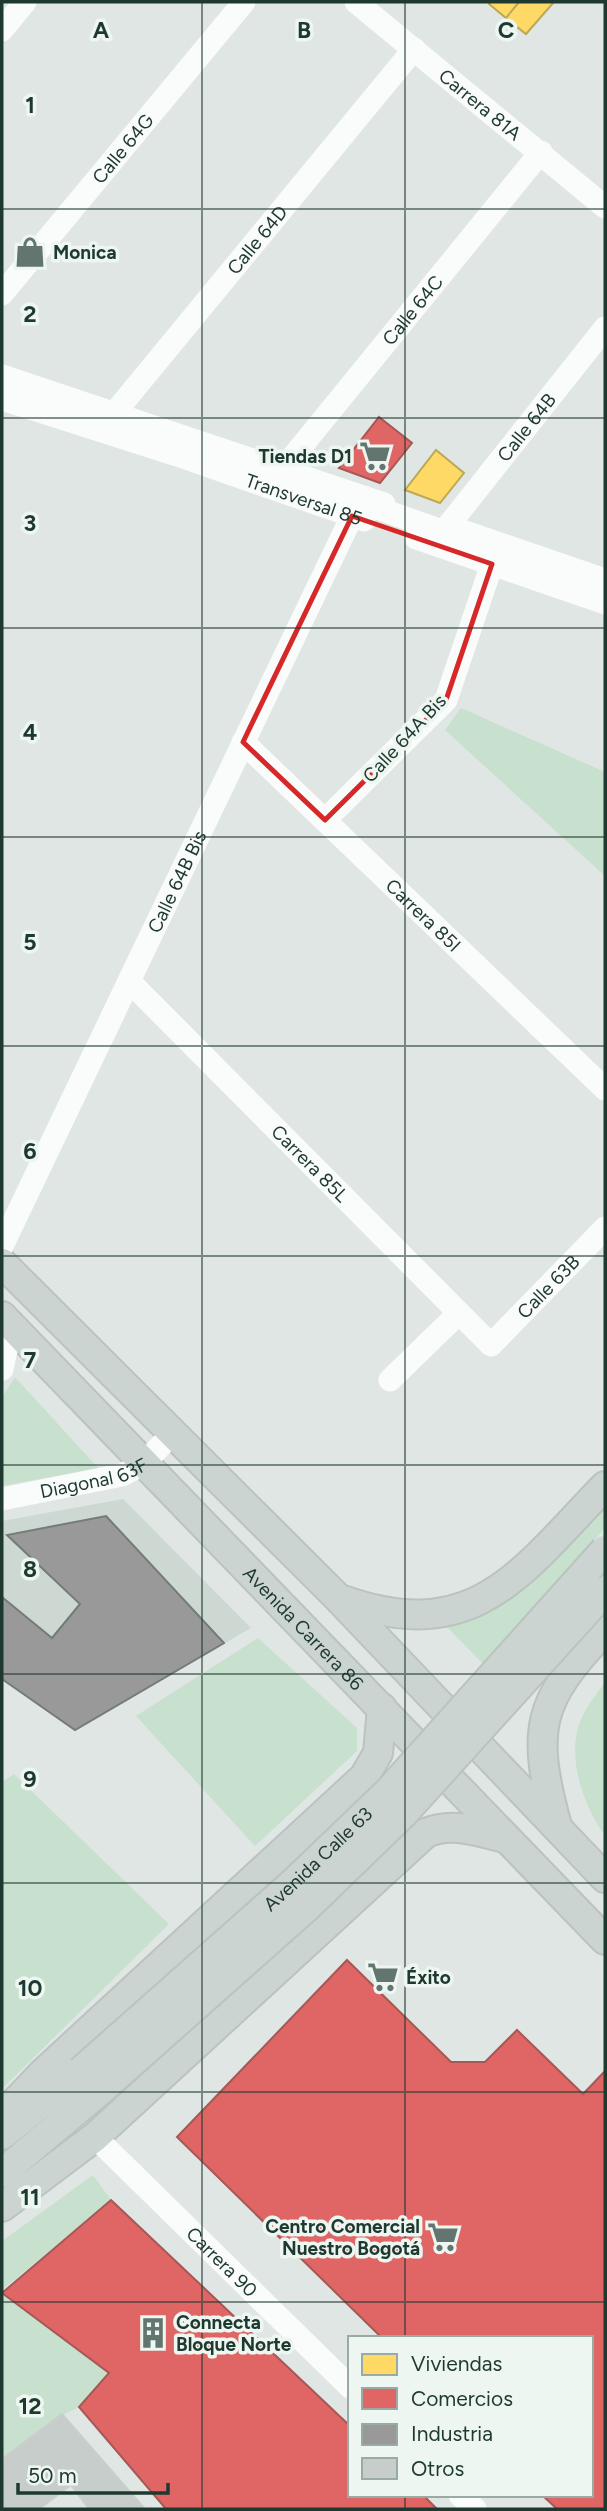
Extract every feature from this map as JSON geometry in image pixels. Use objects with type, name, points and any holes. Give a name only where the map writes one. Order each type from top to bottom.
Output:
[{"type":"main road","points":[[2,1263],[338,1598],[605,1878]]},
{"type":"main road","name":"Avenida Carrera 86","points":[[7,1322],[605,1940]]},
{"type":"main road","points":[[338,1598],[373,1611],[413,1615],[440,1612],[486,1598],[518,1575],[605,1486]]},
{"type":"main road","name":"Avenida Calle 63","points":[[2,2173],[91,2080],[389,1791],[605,1550]]},
{"type":"main road","name":"Avenida Calle 63","points":[[2,2135],[91,2080],[307,1907],[403,1814],[605,1591]]},
{"type":"main road","points":[[558,1829],[542,1764],[546,1714],[564,1675],[605,1630]]},
{"type":"main road","points":[[2,2116],[43,2073],[364,1777],[378,1753],[382,1708]]},
{"type":"main road","points":[[2,2207],[95,2137],[426,1833],[443,1827],[457,1827],[505,1838]]},
{"type":"street","points":[[2,30],[25,2]]},
{"type":"street","name":"Calle 64G","points":[[2,294],[244,2]]},
{"type":"street","name":"Carrera 81A","points":[[356,2],[605,206]]},
{"type":"street","name":"Calle 64D","points":[[108,421],[414,49]]},
{"type":"street","name":"Calle 64C","points":[[283,469],[541,152]]},
{"type":"street","name":"Calle 64B","points":[[448,526],[605,328]]},
{"type":"street","name":"Transversal 85","points":[[2,376],[108,421],[352,516],[605,603]]},
{"type":"street","name":"Transversal 85","points":[[2,399],[108,421],[283,469],[605,580]]},
{"type":"street","points":[[352,516],[359,508],[374,507],[445,532],[477,536]]},
{"type":"street","name":"Calle 64B Bis","points":[[2,1246],[352,516]]},
{"type":"street","name":"Calle 64A Bis","points":[[325,820],[446,700],[492,564]]},
{"type":"street","name":"Carrera 85I","points":[[243,742],[605,1089]]},
{"type":"street","name":"Carrera 85L","points":[[129,981],[491,1345]]},
{"type":"street","name":"Calle 63B","points":[[491,1345],[605,1228]]},
{"type":"street","points":[[390,1380],[459,1313]]},
{"type":"street","points":[[2,1369],[7,1322]]},
{"type":"street","name":"Diagonal 63F","points":[[2,1499],[96,1483],[122,1475],[143,1464],[173,1433]]},
{"type":"street","name":"Carrera 90","points":[[95,2137],[348,2385]]},
{"type":"street","points":[[462,2497],[475,2509]]},
{"type":"highlighted area","points":[[352,516],[492,564],[446,700],[325,820],[243,742]]},
{"type":"shaded area","points":[[123,1499],[251,1628],[75,1730],[2,1679],[2,1521]]},
{"type":"green space","points":[[461,708],[605,772],[605,876],[445,730]]},
{"type":"green space","points":[[15,1377],[98,1468],[2,1486],[2,1397]]},
{"type":"green space","points":[[605,1499],[605,1528],[483,1664],[445,1625]]},
{"type":"green space","points":[[258,1638],[357,1728],[357,1751],[255,1846],[136,1716]]},
{"type":"green space","points":[[605,1682],[605,1836],[583,1793],[578,1777],[575,1744],[584,1713]]},
{"type":"green space","points":[[14,1774],[169,1924],[2,2089],[2,1782]]},
{"type":"green space","points":[[93,2175],[111,2200],[2,2290],[2,2241]]},
{"type":"green space","points":[[2,2293],[109,2373],[79,2407],[59,2417],[2,2459]]},
{"type":"building: Viviendas","points":[[519,2],[506,18],[489,4]]},
{"type":"building: Viviendas","points":[[519,2],[554,2],[526,34],[506,18]]},
{"type":"building: Viviendas","points":[[436,450],[464,473],[440,503],[405,490]]},
{"type":"building: Comercios","name":"Tiendas D1","points":[[379,417],[412,443],[380,483],[339,468]]},
{"type":"building: Comercios","name":"Centro Comercial Nuestro Bogotá","points":[[347,1960],[451,2062],[485,2062],[517,2030],[583,2094],[605,2071],[605,2509],[557,2509],[544,2497],[593,2497],[593,2336],[380,2336],[177,2137]]},
{"type":"building: Comercios","name":"Connecta Bloque Norte","points":[[111,2200],[348,2424],[348,2497],[425,2497],[437,2509],[166,2509],[79,2407],[109,2373],[2,2293]]},
{"type":"building: Industria","points":[[106,1516],[224,1643],[75,1730],[2,1679],[2,1597],[52,1638],[80,1604],[7,1535]]},
{"type":"building: Otros","points":[[62,2414],[145,2509],[89,2509],[71,2485],[39,2509],[2,2509],[2,2459]]},
{"type":"place","name":"Monica","points":[[30,252]]},
{"type":"place","name":"Tiendas D1","points":[[375,456]]},
{"type":"place","name":"Éxito","points":[[383,1977]]},
{"type":"place","name":"Centro Comercial Nuestro Bogotá","points":[[443,2237]]},
{"type":"place","name":"Connecta Bloque Norte","points":[[153,2333]]}]
